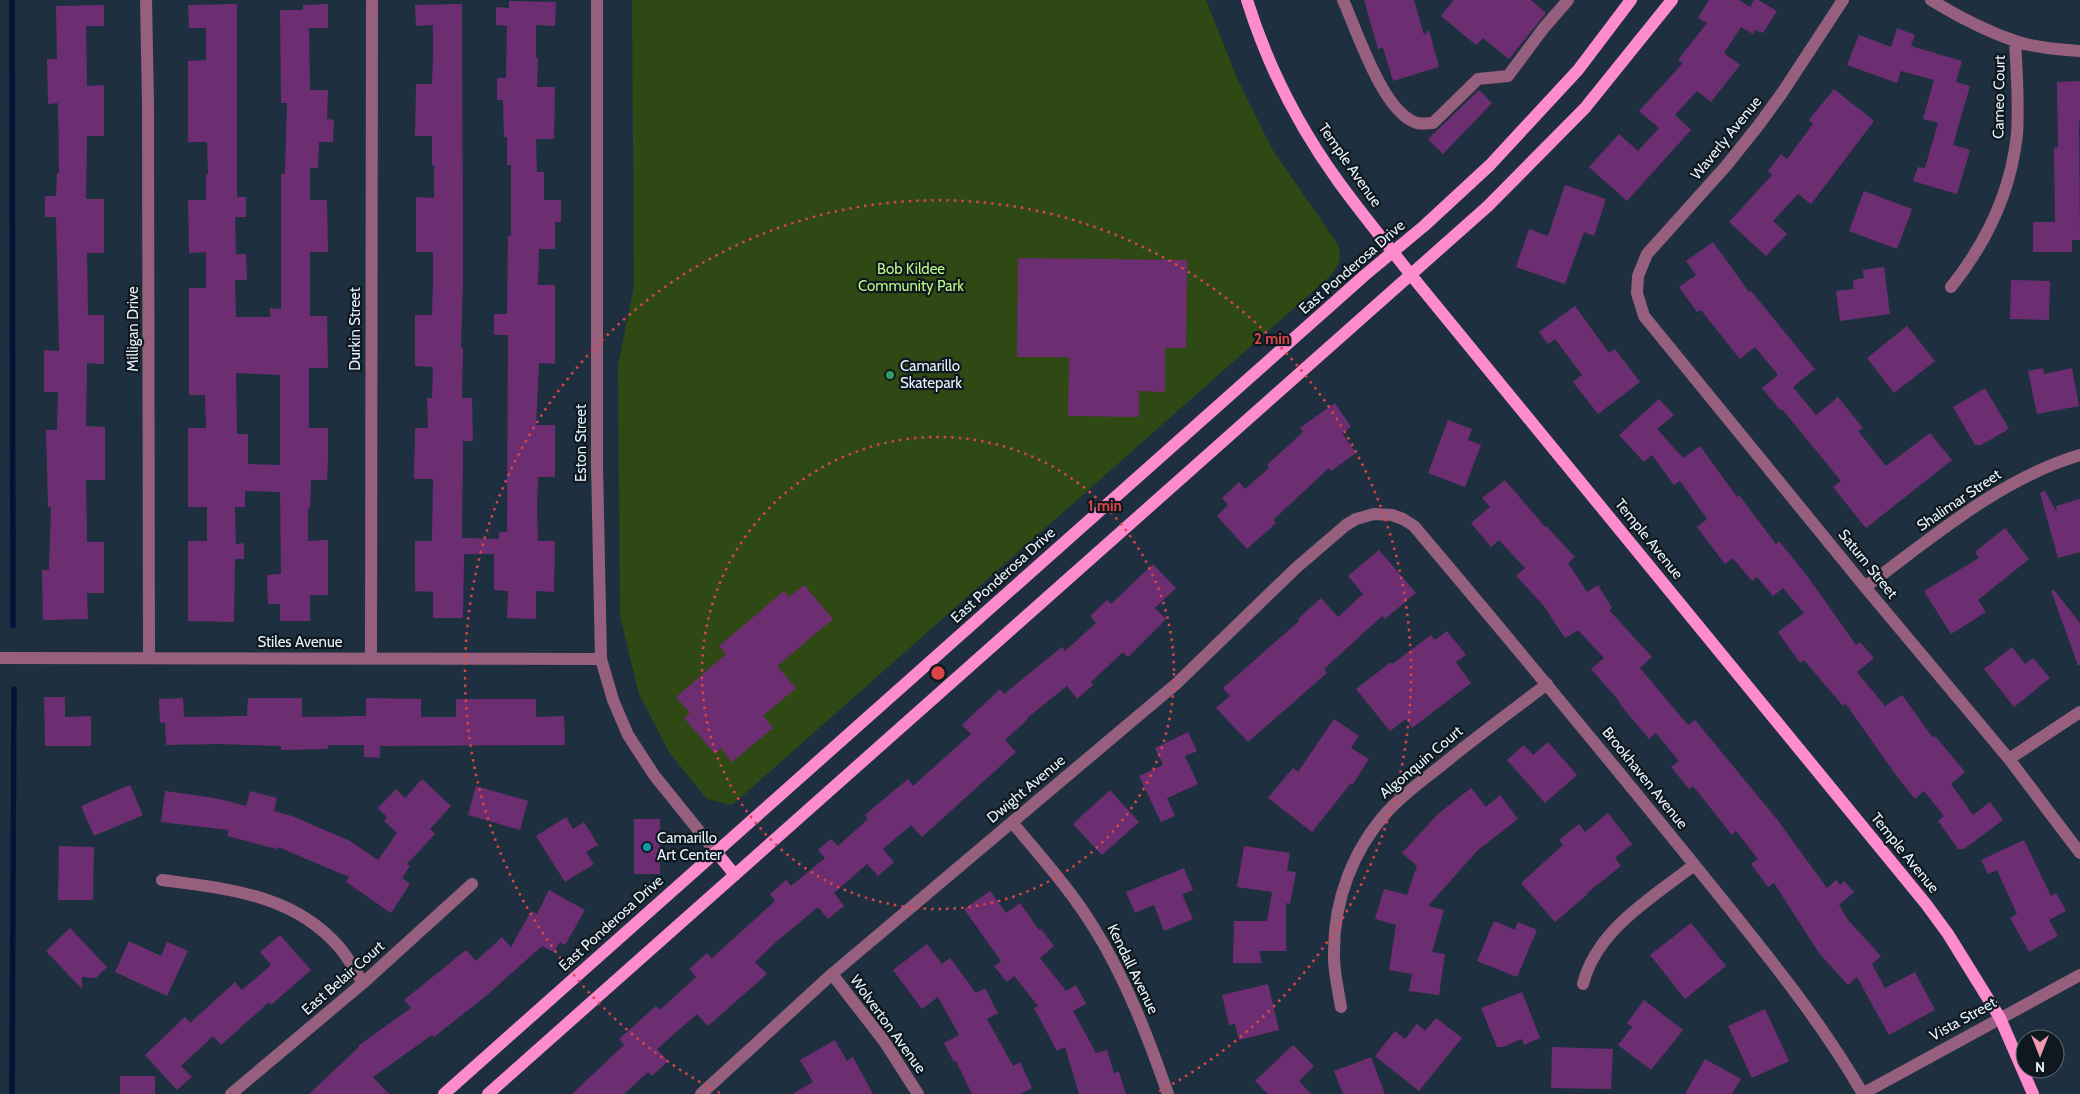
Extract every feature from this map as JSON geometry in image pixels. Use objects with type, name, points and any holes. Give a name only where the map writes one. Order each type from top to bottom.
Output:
[{"type":"main road","name":"Temple Avenue","points":[[1248,0],[1272,64],[1308,135],[1337,180],[1411,275],[1905,876],[1948,934],[2000,1018],[2033,1094]]},
{"type":"main road","name":"East Ponderosa Drive","points":[[444,1094],[1392,251],[1424,226],[1490,165],[1578,70],[1630,0]]},
{"type":"main road","points":[[488,1094],[1488,206],[1585,108],[1672,0]]},
{"type":"main road","points":[[716,852],[735,875]]},
{"type":"street","name":"Milligan Drive","points":[[146,0],[148,103],[149,658]]},
{"type":"street","name":"Durkin Street","points":[[371,659],[372,0]]},
{"type":"street","name":"Eston Street","points":[[596,0],[597,465],[601,659],[613,700],[628,735],[654,775],[716,852]]},
{"type":"street","points":[[1343,0],[1380,86],[1394,106],[1408,119],[1418,124],[1433,123],[1478,79],[1508,76],[1543,29],[1568,0]]},
{"type":"street","name":"Waverly Avenue","points":[[1637,293],[1638,276],[1647,254],[1726,166],[1758,126],[1843,0]]},
{"type":"street","points":[[1931,0],[1979,26],[2015,41],[2039,47],[2080,51]]},
{"type":"street","name":"Cameo Court","points":[[1951,287],[1980,246],[1994,220],[2007,182],[2016,134],[2018,105],[2015,41]]},
{"type":"street","name":"Saturn Street","points":[[1637,293],[1644,316],[1864,587],[2009,759],[2080,853]]},
{"type":"street","name":"Shalimar Street","points":[[1864,587],[1962,515],[2026,476],[2080,455]]},
{"type":"street","name":"Brookhaven Avenue","points":[[1374,514],[1392,515],[1414,526],[1547,684],[1796,992],[1817,1020],[1863,1094]]},
{"type":"street","name":"Dwight Avenue","points":[[701,1094],[832,974],[1176,684],[1296,568],[1346,525],[1356,519],[1374,514]]},
{"type":"street","name":"Stiles Avenue","points":[[0,658],[601,659]]},
{"type":"street","name":"Algonquin Court","points":[[1341,1007],[1335,974],[1335,930],[1344,887],[1361,847],[1378,823],[1402,796],[1478,735],[1547,684]]},
{"type":"street","points":[[2009,759],[2080,712]]},
{"type":"street","name":"Kendall Avenue","points":[[1012,822],[1093,926],[1110,956],[1140,1020],[1168,1094]]},
{"type":"street","points":[[1584,984],[1593,956],[1614,928],[1694,864]]},
{"type":"street","points":[[162,880],[240,891],[259,896],[295,912],[312,922],[341,948],[364,983]]},
{"type":"street","name":"East Belair Court","points":[[232,1094],[364,983],[472,884]]},
{"type":"street","name":"Wolverton Avenue","points":[[832,974],[884,1041],[918,1094]]},
{"type":"street","name":"Vista Street","points":[[1863,1094],[2080,974]]},
{"type":"green space","name":"Bob Kildee Community Park","points":[[632,0],[1206,0],[1237,78],[1272,149],[1337,243],[1340,254],[1338,265],[1329,277],[732,805],[707,799],[669,752],[639,694],[620,616],[618,365],[634,287]]},
{"type":"building","points":[[1364,0],[1414,0],[1424,35],[1429,30],[1439,67],[1393,81],[1383,48],[1378,49]]},
{"type":"building","points":[[1454,0],[1531,0],[1546,13],[1509,59],[1483,38],[1476,45],[1441,16]]},
{"type":"building","points":[[1709,0],[1739,0],[1750,7],[1754,0],[1758,0],[1777,11],[1763,33],[1755,30],[1753,34],[1741,27],[1724,53],[1740,65],[1711,102],[1697,91],[1675,115],[1691,130],[1627,201],[1589,167],[1619,134],[1638,151],[1659,128],[1639,111],[1683,63],[1678,60],[1707,23],[1698,18]]},
{"type":"building","points":[[509,1],[556,2],[555,26],[536,25],[537,87],[555,87],[554,139],[536,139],[537,172],[544,172],[544,200],[561,200],[561,222],[555,222],[555,249],[539,249],[538,285],[555,285],[555,364],[539,363],[536,425],[555,425],[555,477],[538,477],[537,506],[538,541],[555,541],[554,592],[536,591],[536,619],[507,618],[508,591],[494,590],[494,554],[464,554],[463,618],[433,618],[433,592],[415,591],[415,541],[432,541],[433,479],[414,479],[415,428],[428,428],[427,398],[432,398],[433,367],[415,366],[415,315],[432,315],[433,285],[433,252],[416,252],[416,197],[434,198],[434,165],[432,165],[432,136],[415,136],[416,84],[432,84],[433,25],[416,26],[415,5],[462,4],[462,398],[472,398],[473,441],[463,441],[462,538],[499,539],[499,532],[507,532],[508,335],[494,335],[494,314],[507,314],[508,236],[511,236],[511,165],[507,165],[507,137],[504,137],[503,100],[497,100],[497,78],[506,78],[507,26],[496,25],[496,7],[509,8]]},
{"type":"building","points":[[237,4],[237,197],[246,197],[246,217],[235,217],[236,254],[246,254],[247,280],[235,280],[236,317],[270,317],[270,308],[281,309],[281,174],[285,174],[287,103],[281,103],[280,10],[303,10],[303,5],[328,4],[328,28],[309,28],[310,90],[328,90],[327,119],[334,120],[333,142],[319,142],[318,168],[310,168],[310,200],[327,200],[328,252],[310,252],[310,316],[327,316],[328,368],[309,368],[309,428],[328,428],[328,457],[327,480],[311,480],[310,508],[308,508],[308,541],[328,540],[328,595],[310,595],[310,621],[280,621],[280,604],[268,604],[267,575],[281,574],[280,492],[245,491],[245,507],[235,507],[236,544],[244,543],[244,559],[235,559],[234,622],[188,621],[188,541],[207,541],[207,507],[188,507],[188,428],[206,428],[205,395],[189,395],[189,288],[206,288],[206,252],[189,253],[188,200],[206,200],[206,174],[208,174],[207,142],[188,142],[188,61],[206,60],[206,28],[189,28],[188,5]],"holes":[[[236,373],[280,375],[280,465],[248,464],[248,434],[237,434]]]},
{"type":"building","points":[[104,5],[104,26],[86,26],[87,86],[104,85],[104,136],[87,136],[86,199],[104,199],[104,253],[87,253],[88,315],[104,315],[104,364],[87,363],[86,426],[105,427],[105,480],[86,480],[87,542],[104,542],[104,593],[87,593],[88,619],[43,620],[42,570],[49,570],[51,507],[48,507],[46,430],[57,430],[58,392],[44,392],[44,350],[59,351],[56,217],[45,217],[45,196],[56,196],[57,173],[59,173],[58,103],[48,104],[47,59],[57,59],[56,6]]},
{"type":"building","points":[[1897,28],[1915,35],[1911,46],[1962,61],[1956,82],[1970,86],[1953,145],[1970,150],[1957,194],[1913,181],[1918,167],[1925,168],[1938,123],[1923,119],[1934,80],[1901,71],[1897,83],[1847,65],[1859,35],[1891,47]]},
{"type":"building","points":[[2080,81],[2080,240],[2072,240],[2072,252],[2033,252],[2033,222],[2055,222],[2054,148],[2058,147],[2057,82]]},
{"type":"building","points":[[1834,89],[1874,121],[1811,204],[1798,194],[1773,221],[1787,234],[1766,256],[1729,222],[1772,175],[1768,171],[1781,154],[1787,159],[1813,124],[1809,120]]},
{"type":"building","points":[[1479,90],[1492,103],[1443,154],[1428,139]]},
{"type":"building","points":[[1565,185],[1606,199],[1594,236],[1584,232],[1565,284],[1516,267],[1529,229],[1548,236]]},
{"type":"building","points":[[1864,191],[1912,209],[1897,249],[1849,231]]},
{"type":"building","points":[[1713,242],[1749,292],[1751,291],[1815,369],[1793,387],[1816,415],[1838,397],[1863,428],[1858,431],[1886,466],[1930,433],[1952,460],[1866,528],[1833,487],[1841,481],[1782,409],[1780,410],[1762,388],[1778,375],[1755,347],[1740,359],[1701,310],[1697,312],[1679,287],[1696,275],[1686,261]]},
{"type":"building","points":[[1018,258],[1187,260],[1186,348],[1165,348],[1165,392],[1139,391],[1139,417],[1068,416],[1069,357],[1017,357]]},
{"type":"building","points":[[1884,267],[1890,314],[1840,321],[1836,291],[1854,289],[1853,280],[1864,278],[1863,270]]},
{"type":"building","points":[[2011,280],[2050,281],[2049,320],[2010,319]]},
{"type":"building","points":[[1575,306],[1609,353],[1615,349],[1640,382],[1598,414],[1573,382],[1582,375],[1555,339],[1548,344],[1539,332]]},
{"type":"building","points":[[1907,326],[1935,361],[1894,393],[1867,358]]},
{"type":"building","points":[[2043,368],[2044,374],[2072,368],[2079,406],[2037,414],[2028,371]]},
{"type":"building","points":[[1985,388],[2009,429],[1981,445],[1975,445],[1953,407]]},
{"type":"building","points":[[1659,399],[1674,415],[1657,429],[1683,458],[1700,446],[1737,497],[1739,495],[1776,544],[1779,541],[1808,577],[1856,645],[1860,642],[1874,658],[1857,672],[1885,706],[1902,695],[1933,738],[1935,736],[1965,772],[1951,784],[1973,815],[1990,802],[2003,820],[1964,849],[1958,849],[1938,821],[1944,816],[1924,791],[1915,799],[1846,704],[1843,706],[1804,660],[1800,663],[1778,632],[1804,613],[1783,588],[1773,596],[1757,577],[1752,581],[1733,558],[1725,564],[1697,527],[1707,519],[1680,481],[1674,485],[1652,455],[1644,462],[1619,435]]},
{"type":"building","points":[[1335,403],[1351,427],[1342,433],[1356,453],[1331,471],[1329,468],[1273,520],[1276,523],[1247,549],[1217,516],[1228,505],[1222,498],[1239,482],[1245,489],[1269,468],[1267,465],[1303,432],[1300,428]]},
{"type":"building","points":[[1448,420],[1472,429],[1468,440],[1481,445],[1465,487],[1428,473]]},
{"type":"building","points":[[1505,480],[1545,527],[1575,557],[1568,563],[1587,592],[1598,585],[1612,608],[1609,610],[1652,657],[1640,668],[1688,725],[1695,720],[1776,818],[1827,888],[1836,880],[1840,885],[1844,881],[1854,892],[1839,905],[1848,920],[1881,956],[1872,964],[1885,988],[1915,972],[1935,1010],[1889,1035],[1857,977],[1848,985],[1819,953],[1774,883],[1768,887],[1751,864],[1758,859],[1736,831],[1732,835],[1693,786],[1689,789],[1671,767],[1679,761],[1656,733],[1649,739],[1591,669],[1604,658],[1578,630],[1565,638],[1543,605],[1516,576],[1525,568],[1499,540],[1491,547],[1471,523],[1490,507],[1482,498]]},
{"type":"building","points":[[2045,491],[2057,513],[2056,506],[2080,499],[2080,552],[2058,558],[2040,493]]},
{"type":"building","points":[[2005,528],[2029,559],[1978,600],[1986,612],[1951,634],[1924,591],[1979,558],[1975,552]]},
{"type":"building","points":[[1379,550],[1416,593],[1385,619],[1382,616],[1324,669],[1327,673],[1248,742],[1216,708],[1230,696],[1223,688],[1299,621],[1298,619],[1321,598],[1338,617],[1363,594],[1348,576]]},
{"type":"building","points":[[1153,564],[1176,588],[1155,608],[1166,619],[1128,657],[1123,652],[1091,682],[1093,685],[1077,699],[1067,686],[1027,718],[1005,740],[1016,752],[922,837],[911,825],[883,849],[894,862],[878,876],[867,864],[834,893],[844,906],[828,919],[818,907],[776,942],[755,962],[767,974],[708,1026],[697,1014],[657,1049],[668,1061],[652,1076],[648,1072],[624,1094],[572,1094],[624,1045],[619,1039],[656,1006],[660,1010],[696,977],[689,969],[707,953],[712,958],[775,901],[770,894],[786,880],[791,886],[825,858],[818,850],[831,839],[838,846],[868,819],[865,815],[908,779],[913,786],[971,734],[962,725],[1000,689],[1004,694],[1062,647],[1065,651],[1096,623],[1090,616],[1107,600],[1111,604]]},
{"type":"building","points":[[804,585],[833,619],[777,666],[796,688],[763,716],[773,728],[732,762],[721,748],[715,754],[684,718],[690,713],[676,697],[726,654],[719,646],[784,591],[789,597]]},
{"type":"building","points":[[2054,590],[2080,623],[2080,665],[2078,665],[2051,591]]},
{"type":"building","points":[[1447,631],[1466,655],[1456,662],[1471,683],[1412,728],[1406,719],[1390,731],[1356,689],[1431,635],[1435,640]]},
{"type":"building","points":[[2012,647],[2025,664],[2033,658],[2050,678],[2014,707],[1984,669]]},
{"type":"building","points":[[44,697],[65,697],[65,717],[91,716],[91,746],[45,746]]},
{"type":"building","points":[[183,698],[184,717],[247,716],[248,698],[302,698],[302,717],[366,716],[366,698],[421,699],[421,717],[456,717],[456,699],[536,699],[536,717],[564,716],[565,745],[380,746],[380,758],[364,757],[364,745],[328,745],[328,749],[281,750],[281,746],[166,745],[165,722],[160,723],[159,699]]},
{"type":"building","points":[[1334,719],[1359,736],[1351,748],[1369,759],[1353,784],[1351,783],[1312,832],[1268,798],[1293,768],[1298,772]]},
{"type":"building","points":[[1188,732],[1197,751],[1185,756],[1198,784],[1167,798],[1175,816],[1161,822],[1139,776],[1163,765],[1155,748]]},
{"type":"building","points":[[1548,742],[1577,775],[1545,803],[1507,760],[1524,745],[1533,755]]},
{"type":"building","points":[[422,779],[451,806],[430,829],[435,834],[407,864],[410,866],[402,878],[410,884],[391,913],[346,882],[349,877],[278,847],[277,849],[227,836],[229,830],[161,822],[165,791],[215,798],[246,806],[250,791],[277,798],[274,811],[292,816],[350,841],[378,860],[397,833],[384,821],[387,817],[378,808],[396,789],[405,798]]},
{"type":"building","points":[[130,785],[143,815],[94,836],[81,806]]},
{"type":"building","points":[[476,786],[528,801],[520,830],[468,815]]},
{"type":"building","points":[[1471,788],[1486,807],[1500,795],[1518,819],[1478,850],[1428,906],[1444,910],[1432,952],[1445,954],[1439,995],[1409,991],[1412,974],[1389,970],[1396,925],[1375,919],[1384,889],[1407,895],[1417,866],[1402,853],[1438,814]]},
{"type":"building","points":[[1110,790],[1139,822],[1102,855],[1073,824]]},
{"type":"building","points":[[1608,813],[1632,844],[1615,858],[1621,866],[1555,922],[1521,883],[1563,845],[1559,840],[1579,824],[1585,832]]},
{"type":"building","points":[[566,817],[573,829],[584,822],[598,845],[586,852],[594,864],[565,882],[536,836]]},
{"type":"building","name":"Camarillo Art Center","points":[[634,819],[660,819],[660,874],[634,874]]},
{"type":"building","points":[[2024,840],[2051,896],[2056,893],[2066,911],[2049,920],[2058,936],[2029,952],[2010,918],[2017,914],[1997,870],[1988,874],[1981,860]]},
{"type":"building","points":[[59,846],[94,847],[93,900],[58,900]]},
{"type":"building","points":[[1244,846],[1290,853],[1287,871],[1296,872],[1290,904],[1286,903],[1286,951],[1259,951],[1262,963],[1233,963],[1234,921],[1267,921],[1272,892],[1237,887]]},
{"type":"building","points":[[1184,868],[1193,890],[1182,894],[1193,919],[1164,931],[1154,905],[1135,913],[1126,892]]},
{"type":"building","points":[[549,890],[585,910],[565,945],[560,942],[554,952],[542,946],[487,995],[434,1037],[432,1035],[373,1077],[389,1094],[309,1094],[358,1046],[411,1008],[404,1000],[466,950],[476,961],[502,937],[511,947],[531,911],[537,914]]},
{"type":"building","points":[[990,891],[1006,913],[1020,903],[1039,930],[1041,929],[1054,946],[1040,958],[1066,991],[1076,985],[1086,1004],[1073,1011],[1096,1053],[1107,1050],[1114,1073],[1119,1072],[1126,1094],[1079,1094],[1065,1047],[1057,1051],[1034,1008],[1038,1006],[1014,976],[1007,982],[994,966],[1001,961],[964,909]]},
{"type":"building","points":[[1494,921],[1515,930],[1518,922],[1537,930],[1517,977],[1477,961]]},
{"type":"building","points":[[1691,923],[1726,966],[1685,999],[1650,955]]},
{"type":"building","points":[[70,928],[107,967],[96,978],[82,977],[82,989],[46,951]]},
{"type":"building","points":[[280,935],[311,970],[271,1005],[269,1002],[221,1045],[213,1036],[181,1066],[192,1077],[177,1090],[145,1055],[185,1017],[190,1023],[235,982],[242,990],[271,965],[260,952]]},
{"type":"building","points":[[129,941],[161,956],[167,942],[188,951],[167,996],[115,972]]},
{"type":"building","points":[[927,944],[942,964],[950,958],[976,993],[985,988],[998,1013],[987,1019],[1013,1066],[1020,1062],[1032,1088],[1020,1094],[972,1094],[956,1061],[954,1062],[944,1043],[959,1035],[938,997],[922,1009],[893,970]]},
{"type":"building","points":[[1268,984],[1279,1030],[1239,1040],[1235,1024],[1229,1025],[1222,995]]},
{"type":"building","points":[[1522,992],[1540,1038],[1524,1045],[1522,1039],[1503,1047],[1497,1047],[1481,1008]]},
{"type":"building","points":[[1644,1000],[1683,1030],[1651,1070],[1618,1045],[1632,1027],[1627,1023]]},
{"type":"building","points":[[1765,1009],[1789,1061],[1752,1078],[1728,1026]]},
{"type":"building","points":[[1436,1018],[1462,1038],[1419,1091],[1375,1056],[1395,1031],[1405,1039],[1417,1024],[1425,1031]]},
{"type":"building","points":[[835,1040],[847,1061],[853,1057],[873,1094],[792,1094],[813,1082],[800,1060]]},
{"type":"building","points":[[1293,1045],[1314,1066],[1299,1081],[1311,1094],[1268,1094],[1255,1081]]},
{"type":"building","points":[[1552,1047],[1613,1049],[1611,1089],[1551,1088]]},
{"type":"building","points":[[1371,1057],[1385,1094],[1343,1094],[1334,1071]]},
{"type":"building","points":[[1705,1059],[1741,1079],[1732,1094],[1685,1094]]},
{"type":"building","points":[[120,1076],[155,1076],[155,1094],[120,1094]]},
{"type":"waterway","points":[[12,0],[13,626]]},
{"type":"waterway","points":[[12,1094],[14,689]]},
{"type":"place","name":"Camarillo Skatepark","points":[[890,375]]},
{"type":"place","name":"Camarillo Art Center","points":[[647,847]]}]
